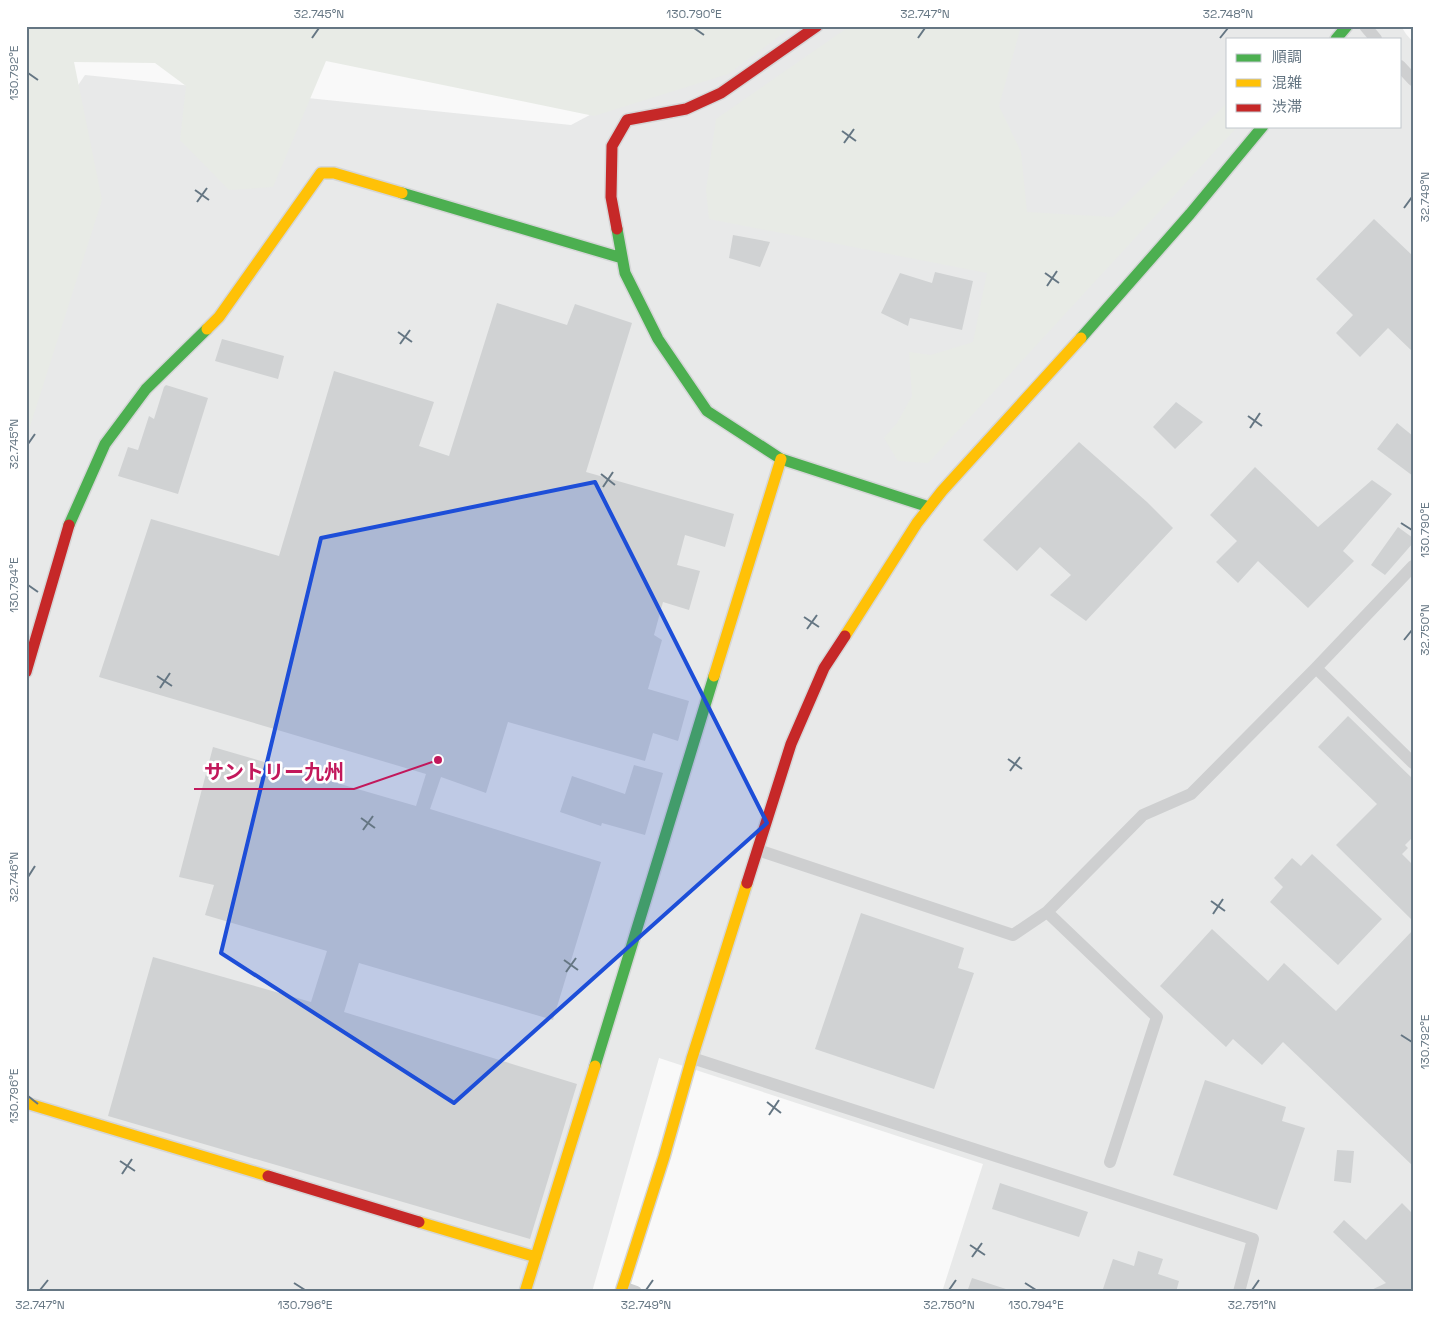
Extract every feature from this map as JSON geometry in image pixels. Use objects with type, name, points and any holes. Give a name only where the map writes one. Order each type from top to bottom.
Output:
[{"type":"street","points":[[817,26],[721,93],[686,109],[627,120],[612,146],[611,197],[625,273],[658,339],[708,411],[781,459],[929,507]]},
{"type":"street","points":[[1337,38],[1347,26]]},
{"type":"street","points":[[1365,26],[1375,38]]},
{"type":"street","points":[[1402,68],[1413,80]]},
{"type":"street","points":[[636,1292],[622,1290],[664,1157],[692,1058],[791,744],[824,668],[929,507],[1190,214],[1261,128]]},
{"type":"street","points":[[26,672],[68,526],[105,444],[146,389],[219,317],[321,173],[334,173],[622,258]]},
{"type":"street","points":[[525,1292],[781,459]]},
{"type":"street","points":[[758,850],[1013,935],[1047,912],[1143,815],[1191,794],[1316,668],[1413,566]]},
{"type":"street","points":[[1316,668],[1413,763]]},
{"type":"street","points":[[1047,912],[1157,1017],[1110,1162]]},
{"type":"street","points":[[692,1058],[1253,1239],[1238,1292]]},
{"type":"street","points":[[26,1103],[536,1257]]},
{"type":"highlighted area","points":[[595,482],[767,823],[454,1103],[221,953],[321,538]]},
{"type":"shaded area","points":[[26,26],[793,26],[728,74],[594,116],[326,61],[273,187],[229,190],[180,140],[186,86],[155,63],[74,62],[102,200],[26,439]]},
{"type":"shaded area","points":[[757,26],[1401,26],[1413,42],[1413,1292],[1211,1292],[1206,1289],[1205,1292],[942,1292],[983,1164],[659,1058],[592,1292],[26,1292],[26,162],[85,75],[571,125]]},
{"type":"shaded area","points":[[850,26],[1021,26],[999,106],[1021,152],[1027,212],[1113,217],[1226,104],[1226,128],[1236,128],[928,463],[898,461],[884,438],[897,423],[912,396],[909,352],[931,355],[973,342],[987,273],[709,219],[706,190],[716,119]]},
{"type":"building","points":[[1374,219],[1413,256],[1413,352],[1388,328],[1360,357],[1336,333],[1353,315],[1316,279]]},
{"type":"building","points":[[733,235],[770,242],[760,267],[729,258]]},
{"type":"building","points":[[935,272],[973,281],[962,330],[910,318],[908,326],[881,313],[900,273],[932,283]]},
{"type":"building","points":[[497,303],[567,325],[575,304],[632,323],[586,472],[734,514],[725,547],[685,535],[677,565],[700,571],[689,610],[663,602],[654,635],[662,640],[648,689],[689,701],[678,741],[653,733],[645,761],[508,722],[486,793],[441,777],[430,809],[601,862],[553,1020],[359,963],[344,1012],[577,1084],[530,1239],[108,1116],[153,957],[311,1002],[327,951],[205,915],[214,885],[179,877],[213,747],[416,806],[426,774],[99,677],[151,519],[279,556],[334,371],[434,402],[419,446],[449,456]]},
{"type":"building","points":[[222,339],[284,356],[278,379],[215,361]]},
{"type":"building","points":[[166,385],[208,398],[178,494],[118,476],[128,447],[138,450],[149,416],[154,419]]},
{"type":"building","points":[[1176,402],[1203,422],[1175,449],[1153,427]]},
{"type":"building","points":[[1397,423],[1413,436],[1413,476],[1377,449]]},
{"type":"building","points":[[1079,442],[1147,502],[1173,528],[1086,621],[1050,595],[1071,575],[1040,547],[1017,571],[983,540]]},
{"type":"building","points":[[1255,467],[1318,527],[1372,480],[1392,494],[1343,551],[1354,561],[1308,608],[1258,561],[1238,583],[1216,562],[1237,541],[1210,515]]},
{"type":"building","points":[[1398,527],[1413,538],[1413,543],[1385,575],[1371,565]]},
{"type":"building","points":[[1348,716],[1413,779],[1413,837],[1405,845],[1408,848],[1402,854],[1413,865],[1413,921],[1336,845],[1377,804],[1318,747]]},
{"type":"building","points":[[634,765],[663,773],[645,835],[602,823],[601,826],[560,812],[572,776],[625,794]]},
{"type":"building","points":[[1312,854],[1382,919],[1338,965],[1270,902],[1283,887],[1274,878],[1292,858],[1301,866]]},
{"type":"building","points":[[861,913],[964,948],[958,968],[974,973],[934,1089],[815,1049]]},
{"type":"building","points":[[1212,929],[1268,981],[1284,963],[1336,1011],[1413,930],[1413,1166],[1283,1042],[1262,1065],[1233,1039],[1226,1047],[1160,986]]},
{"type":"building","points":[[1205,1080],[1286,1107],[1282,1121],[1305,1128],[1277,1210],[1173,1175]]},
{"type":"building","points":[[1337,1150],[1354,1151],[1351,1183],[1334,1181]]},
{"type":"building","points":[[1000,1183],[1088,1212],[1079,1237],[992,1209]]},
{"type":"building","points":[[1402,1203],[1413,1214],[1413,1292],[1367,1292],[1386,1283],[1333,1232],[1344,1220],[1366,1240]]},
{"type":"building","points":[[1138,1251],[1163,1259],[1158,1274],[1179,1281],[1176,1292],[1102,1292],[1113,1259],[1134,1266]]},
{"type":"building","points":[[972,1278],[1006,1289],[1006,1292],[967,1292]]},
{"type":"traffic: fast","points":[[1337,38],[1347,26]]},
{"type":"traffic: fast","points":[[1081,338],[1190,214],[1261,128]]},
{"type":"traffic: fast","points":[[402,193],[622,258]]},
{"type":"traffic: fast","points":[[617,229],[625,273],[658,339],[707,411],[781,459],[929,507]]},
{"type":"traffic: fast","points":[[69,525],[105,444],[146,389],[207,329]]},
{"type":"traffic: fast","points":[[595,1066],[714,676]]},
{"type":"traffic: slow","points":[[207,329],[219,317],[321,173],[334,173],[402,193]]},
{"type":"traffic: slow","points":[[845,636],[917,523],[942,491],[1081,338]]},
{"type":"traffic: slow","points":[[714,676],[781,459]]},
{"type":"traffic: slow","points":[[621,1292],[747,883]]},
{"type":"traffic: slow","points":[[525,1292],[595,1066]]},
{"type":"traffic: slow","points":[[26,1103],[268,1176]]},
{"type":"traffic: slow","points":[[419,1222],[536,1257]]},
{"type":"traffic: jam","points":[[617,229],[611,197],[612,146],[627,120],[686,109],[721,93],[817,26]]},
{"type":"traffic: jam","points":[[26,672],[69,525]]},
{"type":"traffic: jam","points":[[747,883],[791,744],[824,668],[845,636]]},
{"type":"traffic: jam","points":[[268,1176],[419,1222]]},
{"type":"place","name":"サントリー九州","points":[[438,760]]}]
